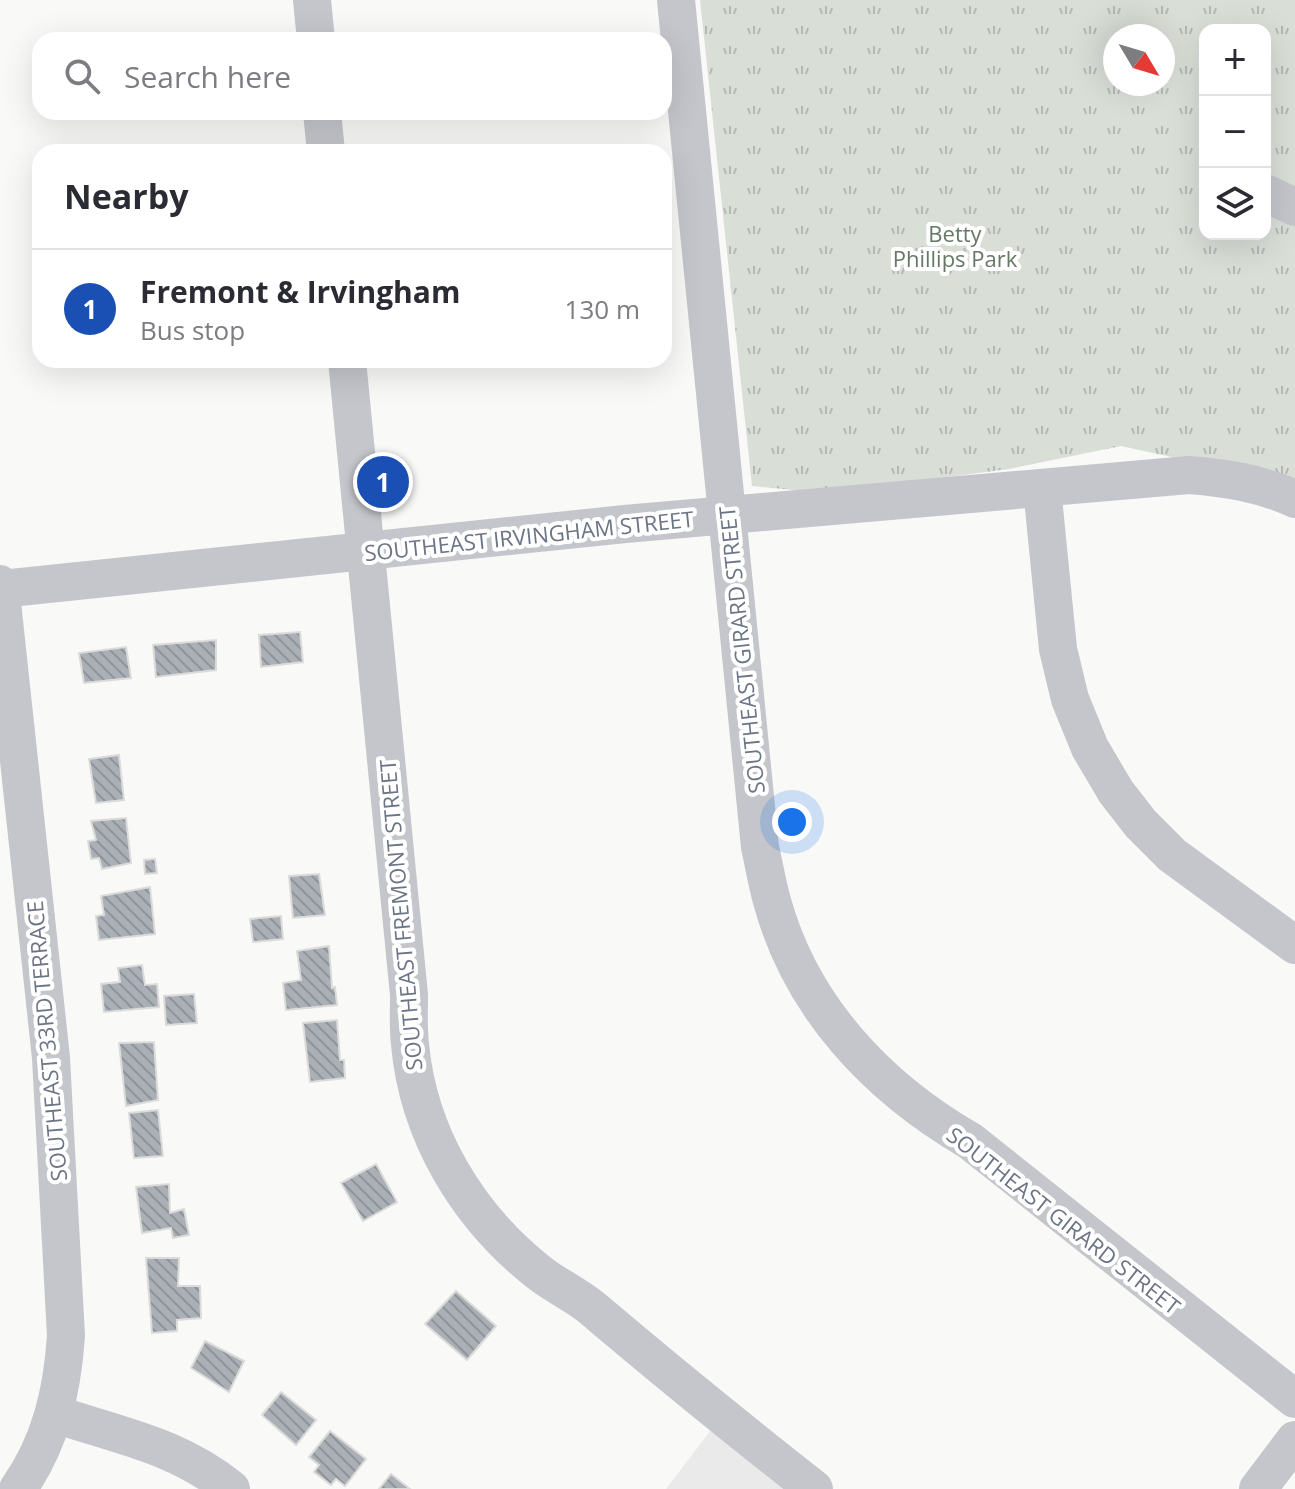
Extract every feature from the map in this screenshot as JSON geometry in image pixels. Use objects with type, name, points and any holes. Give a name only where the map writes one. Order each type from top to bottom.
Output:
[{"type":"street","points":[[312,0],[315,32]]},
{"type":"street","name":"SOUTHEAST GIRARD STREET","points":[[676,0],[760,847],[772,901],[785,938],[810,990],[856,1054],[900,1095],[934,1121],[970,1141],[1295,1399]]},
{"type":"street","points":[[323,120],[325,144]]},
{"type":"street","points":[[1271,196],[1295,207]]},
{"type":"street","name":"SOUTHEAST FREMONT STREET","points":[[348,368],[409,995],[410,1044],[418,1091],[434,1140],[457,1184],[506,1245],[539,1273],[583,1301],[814,1489]]},
{"type":"street","name":"SOUTHEAST IRVINGHAM STREET","points":[[0,587],[728,516],[1189,475],[1243,481],[1295,499]]},
{"type":"street","points":[[1042,488],[1058,649],[1070,699],[1090,748],[1116,792],[1141,824],[1172,855],[1295,945]]},
{"type":"street","name":"SOUTHEAST 33RD TERRACE","points":[[0,587],[51,1058],[66,1336],[64,1375],[55,1414],[39,1454],[18,1489]]},
{"type":"street","points":[[55,1414],[185,1457],[208,1470],[231,1489]]},
{"type":"street","points":[[1258,1489],[1295,1440]]},
{"type":"shaded area","points":[[714,1426],[793,1489],[666,1489]]},
{"type":"green space","name":"Betty Phillips Park","points":[[700,0],[1295,0],[1295,484],[1121,446],[1009,469],[825,493],[752,486]]},
{"type":"building","points":[[300,632],[303,662],[261,667],[259,635]]},
{"type":"building","points":[[216,640],[216,670],[156,677],[153,645]]},
{"type":"building","points":[[126,647],[131,678],[84,683],[79,653]]},
{"type":"building","points":[[119,755],[124,800],[96,803],[89,759]]},
{"type":"building","points":[[126,818],[131,863],[102,869],[99,858],[91,859],[88,841],[96,840],[91,821]]},
{"type":"building","points":[[155,859],[157,873],[145,874],[144,860]]},
{"type":"building","points":[[319,874],[325,915],[293,918],[289,876]]},
{"type":"building","points":[[150,887],[155,934],[99,940],[96,916],[104,915],[101,896]]},
{"type":"building","points":[[281,916],[283,939],[253,942],[250,919]]},
{"type":"building","points":[[329,946],[332,988],[335,987],[337,1005],[286,1010],[283,983],[301,980],[297,951]]},
{"type":"building","points":[[142,965],[145,985],[157,984],[159,1007],[104,1012],[101,984],[120,982],[118,968]]},
{"type":"building","points":[[194,994],[197,1023],[166,1025],[164,996]]},
{"type":"building","points":[[337,1020],[340,1060],[344,1060],[345,1078],[310,1082],[303,1023]]},
{"type":"building","points":[[154,1042],[158,1100],[126,1106],[119,1043]]},
{"type":"building","points":[[158,1110],[163,1156],[134,1158],[129,1113]]},
{"type":"building","points":[[376,1164],[397,1202],[363,1221],[341,1183]]},
{"type":"building","points":[[169,1184],[170,1213],[184,1209],[189,1235],[173,1238],[171,1228],[142,1233],[136,1187]]},
{"type":"building","points":[[146,1258],[179,1258],[178,1286],[200,1286],[201,1318],[177,1320],[177,1331],[152,1333]]},
{"type":"building","points":[[456,1291],[496,1326],[467,1360],[425,1324]]},
{"type":"building","points":[[205,1341],[244,1361],[229,1392],[191,1368]]},
{"type":"building","points":[[281,1392],[316,1420],[296,1445],[262,1415]]},
{"type":"building","points":[[330,1431],[366,1459],[345,1486],[336,1479],[331,1485],[314,1472],[319,1465],[309,1457]]},
{"type":"building","points":[[391,1474],[410,1489],[379,1489]]},
{"type":"place","name":"Fremont & Irvingham","points":[[383,482]]}]
